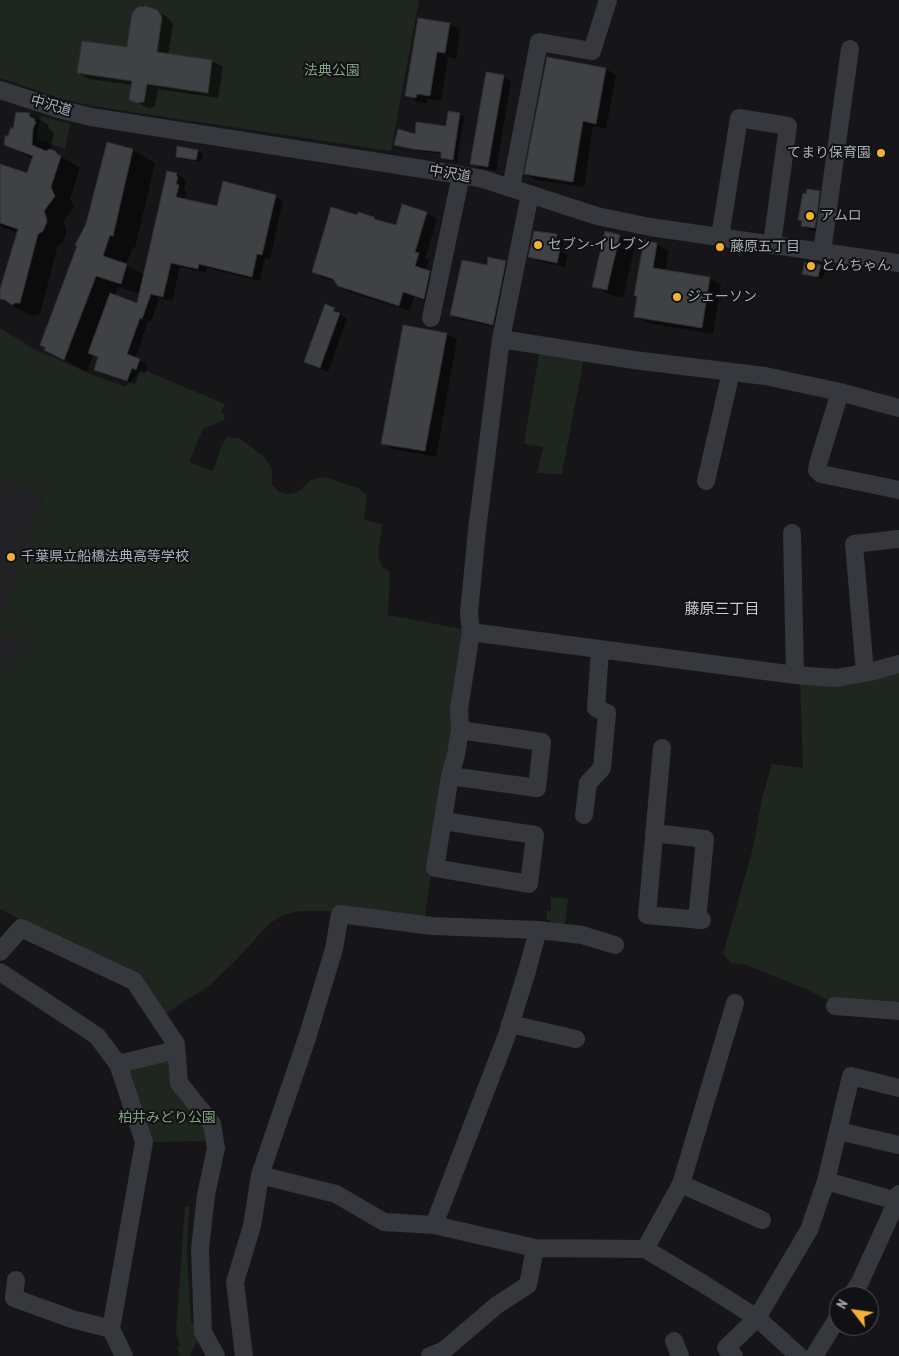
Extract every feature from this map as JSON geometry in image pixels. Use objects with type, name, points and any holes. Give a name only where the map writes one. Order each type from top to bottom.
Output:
[{"type":"street","points":[[512,188],[539,42],[592,51],[608,0]]},
{"type":"street","points":[[822,252],[850,49]]},
{"type":"street","name":"中沢道","points":[[0,90],[91,117],[483,179],[597,216],[650,227],[899,263]]},
{"type":"street","points":[[720,237],[739,118],[788,126],[772,244]]},
{"type":"street","points":[[431,318],[461,175]]},
{"type":"street","points":[[443,821],[535,835],[529,884],[435,868],[450,776],[460,730],[459,709],[471,632],[469,613],[477,530],[501,339],[530,194]]},
{"type":"street","points":[[501,339],[634,360],[766,376],[840,392],[899,408]]},
{"type":"street","points":[[706,481],[731,372]]},
{"type":"street","points":[[840,392],[817,470],[821,474],[899,490]]},
{"type":"street","points":[[792,533],[795,676]]},
{"type":"street","points":[[865,673],[854,544],[899,539]]},
{"type":"street","points":[[471,632],[795,676],[836,678],[899,664]]},
{"type":"street","points":[[584,815],[588,784],[602,768],[607,713],[596,708],[600,650]]},
{"type":"street","points":[[450,776],[537,788],[542,742],[460,730]]},
{"type":"street","points":[[654,833],[705,839],[700,920],[647,915],[654,833],[662,748]]},
{"type":"street","points":[[244,1356],[235,1282],[252,1226],[260,1175],[310,1030],[334,949],[340,914],[432,926],[538,930],[582,935],[615,945]]},
{"type":"street","points":[[0,952],[21,928],[134,981],[176,1044],[179,1083],[212,1124],[216,1148],[206,1195],[200,1249],[203,1332],[216,1356]]},
{"type":"street","points":[[434,1225],[510,1024],[538,930]]},
{"type":"street","points":[[0,972],[97,1036],[118,1064],[144,1142],[111,1329],[124,1356]]},
{"type":"street","points":[[646,1249],[680,1184],[735,1004]]},
{"type":"street","points":[[835,1006],[899,1011]]},
{"type":"street","points":[[510,1024],[576,1039]]},
{"type":"street","points":[[118,1064],[176,1050]]},
{"type":"street","points":[[734,1356],[726,1348],[757,1318],[809,1230],[826,1181],[851,1076],[899,1088]]},
{"type":"street","points":[[838,1131],[899,1145]]},
{"type":"street","points":[[260,1175],[336,1194],[384,1222],[434,1225],[535,1248],[646,1249],[757,1318],[799,1356]]},
{"type":"street","points":[[826,1181],[898,1198],[857,1286]]},
{"type":"street","points":[[680,1184],[762,1220]]},
{"type":"street","points":[[430,1356],[443,1351],[497,1305],[528,1285],[535,1248]]},
{"type":"street","points":[[16,1280],[14,1298],[72,1320],[111,1329]]},
{"type":"street","points":[[814,1356],[829,1332]]},
{"type":"shaded area","name":"千葉県立船橋法典高等学校","points":[[0,480],[43,496],[0,619]]},
{"type":"shaded area","points":[[0,633],[32,640],[0,672]]},
{"type":"green space","name":"法典公園","points":[[0,0],[419,0],[391,151],[92,106],[62,99],[0,78]]},
{"type":"green space","points":[[41,116],[70,124],[65,149],[36,139]]},
{"type":"green space","points":[[0,328],[34,349],[93,375],[126,387],[141,369],[225,404],[221,412],[225,414],[224,420],[203,429],[189,462],[213,471],[222,445],[227,437],[240,439],[265,458],[272,470],[272,485],[279,492],[288,494],[298,492],[311,480],[324,477],[358,488],[367,496],[364,520],[382,524],[378,554],[381,566],[390,572],[388,615],[462,629],[465,643],[424,922],[337,911],[298,911],[281,916],[269,924],[210,985],[165,1014],[136,973],[0,909],[0,672],[31,640],[0,633],[0,619],[43,496],[0,480]]},
{"type":"green space","points":[[540,349],[584,358],[562,474],[537,473],[543,447],[524,444]]},
{"type":"green space","points":[[899,668],[899,1007],[837,1005],[810,991],[762,971],[743,964],[731,963],[723,954],[753,848],[762,798],[772,764],[803,768],[800,680]]},
{"type":"green space","points":[[551,897],[568,899],[565,924],[550,924],[550,920],[547,920],[547,911],[551,911]]},
{"type":"green space","name":"柏井みどり公園","points":[[168,1059],[205,1127],[208,1141],[150,1142],[128,1071]]},
{"type":"green space","points":[[185,1206],[189,1207],[187,1251],[191,1322],[197,1324],[198,1341],[189,1356],[180,1356],[177,1347],[180,1346],[176,1332]]},
{"type":"building","points":[[146,6],[157,10],[162,17],[157,52],[212,60],[208,93],[147,84],[144,102],[137,103],[129,100],[132,81],[77,73],[82,41],[127,47],[132,13],[138,7]]},
{"type":"building","points":[[418,18],[450,23],[445,53],[437,52],[430,96],[417,94],[416,98],[405,96]]},
{"type":"building","points":[[547,57],[606,68],[596,124],[583,121],[573,182],[524,174]]},
{"type":"building","points":[[486,72],[504,75],[488,167],[470,164]]},
{"type":"building","points":[[448,111],[460,113],[453,160],[441,158],[441,152],[394,145],[398,129],[415,134],[416,122],[446,126]]},
{"type":"building","points":[[16,112],[30,113],[29,116],[35,119],[32,145],[46,151],[50,149],[61,156],[51,187],[55,196],[44,211],[47,222],[43,231],[38,234],[20,303],[12,305],[0,299],[0,289],[18,229],[0,223],[0,164],[27,173],[33,156],[4,145],[5,136],[8,136],[11,127],[13,129]]},
{"type":"building","points":[[107,142],[133,149],[113,236],[110,235],[103,256],[127,264],[121,284],[96,276],[64,360],[44,350],[46,348],[40,345],[77,246],[75,245],[86,224]]},
{"type":"building","points":[[177,146],[198,150],[196,160],[176,157]]},
{"type":"building","points":[[167,171],[177,173],[176,184],[179,185],[176,197],[217,206],[223,181],[276,195],[262,255],[257,254],[252,277],[199,264],[198,269],[171,263],[163,297],[151,294],[142,319],[140,318],[127,354],[140,359],[136,370],[132,368],[127,381],[94,370],[98,357],[88,353],[110,293],[137,303]]},
{"type":"building","points":[[807,189],[820,191],[815,228],[801,226],[802,221],[798,220],[803,193],[806,194]]},
{"type":"building","points":[[402,204],[427,212],[415,252],[419,253],[415,266],[430,271],[424,299],[403,292],[399,306],[338,286],[333,279],[312,272],[331,207],[357,215],[358,212],[396,225]]},
{"type":"building","points":[[534,231],[557,234],[554,248],[560,249],[557,263],[528,257]]},
{"type":"building","points":[[605,231],[620,235],[607,290],[592,287]]},
{"type":"building","points":[[644,240],[657,243],[653,268],[710,277],[702,328],[634,317],[637,296],[634,296]]},
{"type":"building","points":[[488,257],[506,261],[493,325],[450,315],[462,260],[487,265]]},
{"type":"building","points":[[805,262],[821,265],[818,277],[802,274]]},
{"type":"building","points":[[325,304],[335,308],[333,311],[340,313],[320,368],[304,362]]},
{"type":"building","points":[[403,325],[447,333],[425,451],[381,444]]},
{"type":"place","name":"てまり保育園","points":[[881,153]]},
{"type":"place","name":"アムロ","points":[[810,216]]},
{"type":"place","name":"セブン-イレブン","points":[[538,245]]},
{"type":"place","name":"藤原五丁目","points":[[720,247]]},
{"type":"place","name":"とんちゃん","points":[[811,266]]},
{"type":"place","name":"ジェーソン","points":[[677,297]]},
{"type":"place","name":"千葉県立船橋法典高等学校","points":[[11,557]]},
{"type":"district","name":"藤原三丁目","points":[[722,610]]}]
